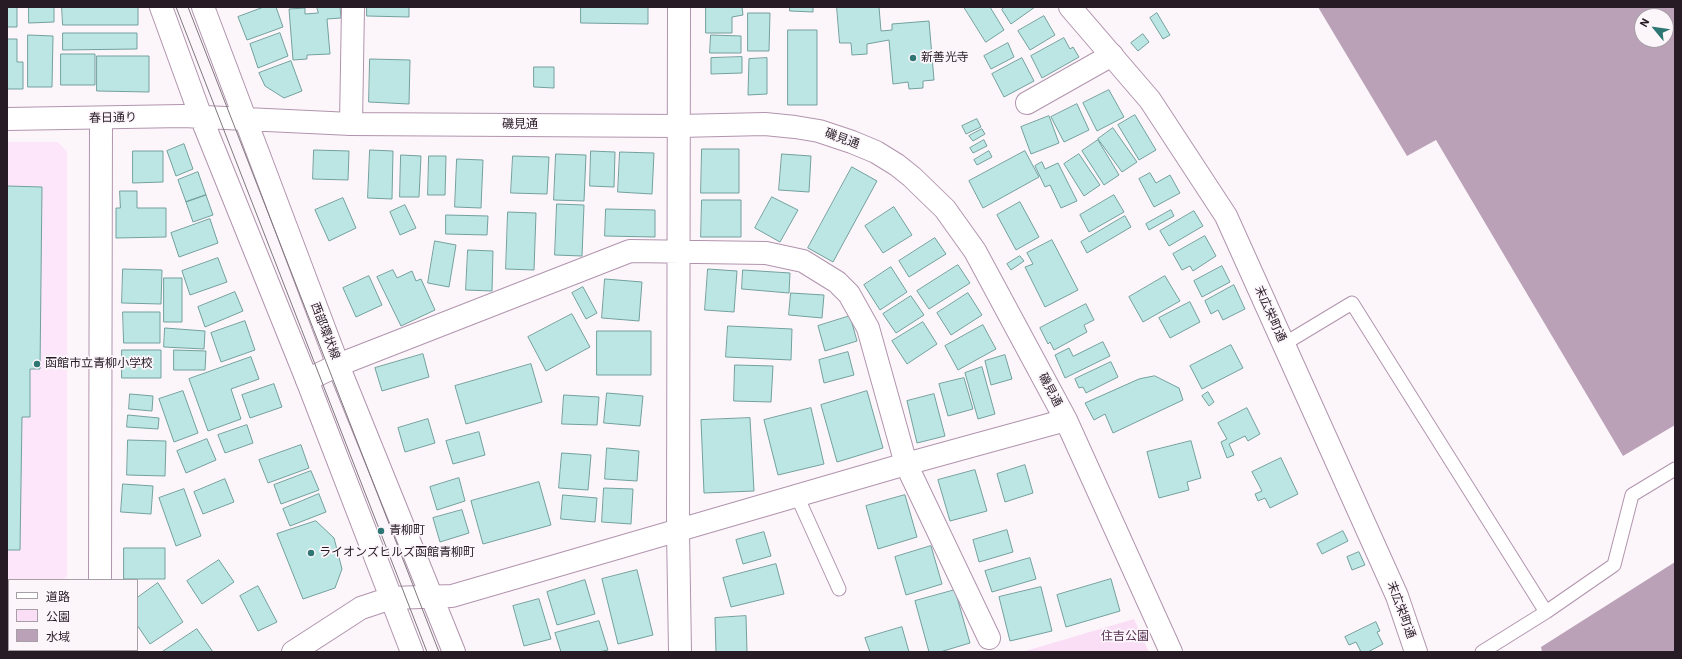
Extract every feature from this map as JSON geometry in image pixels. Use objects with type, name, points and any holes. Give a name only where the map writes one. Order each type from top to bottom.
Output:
[{"type":"street","points":[[161,7],[210,117],[307,380],[412,652]]},
{"type":"street","name":"西部環状線","points":[[203,7],[338,365],[454,652]]},
{"type":"street","points":[[351,124],[353,7]]},
{"type":"street","points":[[679,7],[680,126],[678,531],[680,652]]},
{"type":"street","name":"末広栄町通","points":[[1070,7],[1150,100],[1226,216],[1397,596],[1416,652]]},
{"type":"street","points":[[1027,103],[1112,55]]},
{"type":"street","name":"春日通り","points":[[7,119],[210,117]]},
{"type":"street","name":"磯見通","points":[[210,117],[246,120],[351,124],[680,126],[765,124],[819,131],[876,152],[912,177],[945,209],[975,251],[1066,420],[1171,652]]},
{"type":"street","points":[[100,579],[101,119]]},
{"type":"street","points":[[307,380],[338,365],[630,251],[766,253],[803,261],[837,282],[852,299],[868,328],[906,464],[989,638]]},
{"type":"street","points":[[293,652],[361,608],[391,598],[452,596],[906,464],[1066,420]]},
{"type":"lane","points":[[1284,344],[1352,303],[1546,612]]},
{"type":"lane","points":[[1482,652],[1546,612],[1614,566],[1632,495],[1675,468]]},
{"type":"lane","points":[[797,496],[839,589]]},
{"type":"shaded area","name":"函館市立青柳小学校","points":[[7,142],[58,142],[67,152],[67,576],[64,579],[8,579],[7,583]]},
{"type":"green space","name":"住吉公園","points":[[1134,619],[1149,652],[1022,652]]},
{"type":"water","points":[[1318,7],[1675,7],[1675,425],[1623,456],[1436,140],[1407,156]]},
{"type":"water","points":[[1675,562],[1675,652],[1542,652],[1541,647]]},
{"type":"building","points":[[7,7],[17,7],[17,27],[7,27]]},
{"type":"building","points":[[29,7],[54,7],[54,22],[29,23]]},
{"type":"building","points":[[62,7],[138,7],[138,25],[63,25]]},
{"type":"building","points":[[264,7],[276,7],[283,27],[247,40],[238,17]]},
{"type":"building","points":[[317,7],[340,7],[341,18],[327,19],[330,54],[307,55],[307,59],[293,60],[289,9],[305,8],[305,14],[318,13]]},
{"type":"building","points":[[367,7],[409,7],[409,17],[367,16]]},
{"type":"building","points":[[581,7],[648,7],[648,24],[581,23]]},
{"type":"building","points":[[706,7],[742,7],[743,15],[732,17],[732,33],[706,33]]},
{"type":"building","points":[[790,7],[813,7],[813,12],[790,11]]},
{"type":"building","points":[[837,7],[879,7],[881,31],[892,30],[892,24],[929,21],[934,80],[923,81],[923,88],[909,89],[908,82],[893,84],[889,40],[867,44],[867,54],[852,55],[851,43],[840,43]]},
{"type":"building","points":[[964,7],[990,7],[1004,30],[986,42]]},
{"type":"building","points":[[1004,7],[1035,7],[1011,24],[1002,10]]},
{"type":"building","points":[[748,13],[770,13],[769,51],[748,51]]},
{"type":"building","points":[[1157,13],[1170,35],[1163,39],[1150,18]]},
{"type":"building","points":[[1044,16],[1055,35],[1030,50],[1018,31]]},
{"type":"building","points":[[788,30],[817,30],[817,105],[788,105]]},
{"type":"building","points":[[63,33],[137,33],[137,49],[63,50]]},
{"type":"building","points":[[280,33],[288,56],[258,68],[250,44]]},
{"type":"building","points":[[1143,34],[1149,42],[1138,51],[1131,43]]},
{"type":"building","points":[[28,35],[53,36],[52,87],[28,87]]},
{"type":"building","points":[[711,35],[741,36],[741,53],[710,53]]},
{"type":"building","points":[[1064,38],[1070,49],[1073,47],[1079,57],[1042,78],[1031,56]]},
{"type":"building","points":[[7,39],[17,39],[17,62],[23,62],[23,89],[8,89]]},
{"type":"building","points":[[1008,43],[1014,57],[991,69],[984,56]]},
{"type":"building","points":[[61,54],[95,54],[95,85],[61,85]]},
{"type":"building","points":[[97,56],[149,56],[149,92],[97,91]]},
{"type":"building","points":[[742,57],[742,73],[711,74],[711,58]]},
{"type":"building","points":[[767,58],[767,94],[748,95],[749,59]]},
{"type":"building","points":[[1022,58],[1034,81],[1004,97],[992,74]]},
{"type":"building","points":[[370,59],[410,60],[409,104],[369,102]]},
{"type":"building","points":[[291,61],[302,91],[284,98],[265,86],[259,73]]},
{"type":"building","points":[[534,67],[554,67],[554,88],[534,87]]},
{"type":"building","points":[[1109,90],[1124,117],[1097,131],[1083,103]]},
{"type":"building","points":[[1077,104],[1089,130],[1064,142],[1051,117]]},
{"type":"building","points":[[1135,115],[1156,150],[1139,160],[1118,125]]},
{"type":"building","points":[[1049,116],[1059,143],[1031,154],[1021,127]]},
{"type":"building","points":[[977,119],[981,127],[966,134],[962,126]]},
{"type":"building","points":[[1113,128],[1137,162],[1122,172],[1098,139]]},
{"type":"building","points":[[982,129],[985,134],[973,141],[969,136]]},
{"type":"building","points":[[984,140],[987,146],[973,153],[970,148]]},
{"type":"building","points":[[1098,140],[1119,175],[1104,185],[1082,151]]},
{"type":"building","points":[[184,144],[193,169],[176,176],[167,151]]},
{"type":"building","points":[[702,149],[739,149],[739,193],[701,193]]},
{"type":"building","points":[[314,150],[349,151],[348,180],[313,179]]},
{"type":"building","points":[[370,150],[393,151],[392,199],[368,198]]},
{"type":"building","points":[[133,151],[163,151],[163,182],[133,183]]},
{"type":"building","points":[[591,151],[615,152],[614,187],[590,186]]},
{"type":"building","points":[[989,151],[992,157],[977,165],[974,160]]},
{"type":"building","points":[[1025,151],[1039,177],[983,208],[969,181]]},
{"type":"building","points":[[620,152],[654,153],[652,194],[618,192]]},
{"type":"building","points":[[556,154],[586,155],[584,201],[554,200]]},
{"type":"building","points":[[782,154],[811,156],[809,192],[779,190]]},
{"type":"building","points":[[1079,154],[1100,185],[1084,196],[1064,164]]},
{"type":"building","points":[[401,155],[421,156],[419,197],[400,197]]},
{"type":"building","points":[[429,156],[446,156],[445,195],[428,195]]},
{"type":"building","points":[[513,156],[549,157],[547,194],[511,193]]},
{"type":"building","points":[[457,159],[483,160],[481,208],[455,207]]},
{"type":"building","points":[[1042,162],[1045,169],[1058,163],[1077,201],[1061,208],[1050,185],[1045,187],[1035,166]]},
{"type":"building","points":[[852,167],[877,181],[833,262],[808,248]]},
{"type":"building","points":[[198,172],[206,195],[186,202],[178,180]]},
{"type":"building","points":[[1150,173],[1156,183],[1170,175],[1180,193],[1154,207],[1139,179]]},
{"type":"building","points":[[7,186],[42,187],[40,369],[30,369],[30,417],[22,417],[20,550],[7,550]]},
{"type":"building","points":[[120,191],[137,191],[137,208],[166,208],[166,237],[116,238],[116,208],[120,208]]},
{"type":"building","points":[[206,195],[213,215],[193,222],[186,202]]},
{"type":"building","points":[[1114,195],[1124,212],[1089,232],[1080,215]]},
{"type":"building","points":[[772,197],[798,210],[780,242],[755,228]]},
{"type":"building","points":[[343,198],[356,228],[329,241],[315,210]]},
{"type":"building","points":[[702,200],[741,200],[741,237],[701,237]]},
{"type":"building","points":[[1020,202],[1039,237],[1016,250],[997,215]]},
{"type":"building","points":[[557,204],[584,205],[582,256],[555,255]]},
{"type":"building","points":[[405,205],[416,228],[400,235],[390,212]]},
{"type":"building","points":[[894,207],[912,235],[883,253],[865,226]]},
{"type":"building","points":[[606,209],[655,210],[655,237],[605,236]]},
{"type":"building","points":[[1171,210],[1174,216],[1149,230],[1146,224]]},
{"type":"building","points":[[1194,211],[1203,226],[1169,246],[1160,231]]},
{"type":"building","points":[[508,212],[536,213],[534,270],[506,269]]},
{"type":"building","points":[[446,215],[488,216],[487,235],[446,234]]},
{"type":"building","points":[[1125,216],[1131,227],[1087,253],[1081,242]]},
{"type":"building","points":[[210,219],[218,243],[179,257],[171,233]]},
{"type":"building","points":[[1205,236],[1216,256],[1193,271],[1190,266],[1182,270],[1173,254]]},
{"type":"building","points":[[935,238],[946,254],[909,277],[899,261]]},
{"type":"building","points":[[1052,240],[1078,290],[1045,307],[1025,267],[1033,264],[1027,253]]},
{"type":"building","points":[[435,241],[456,245],[449,287],[428,283]]},
{"type":"building","points":[[468,250],[493,251],[492,291],[466,290]]},
{"type":"building","points":[[1020,256],[1024,261],[1011,270],[1007,264]]},
{"type":"building","points":[[218,258],[227,282],[190,295],[182,271]]},
{"type":"building","points":[[958,265],[970,283],[929,309],[917,291]]},
{"type":"building","points":[[1222,266],[1230,282],[1202,297],[1194,281]]},
{"type":"building","points":[[891,267],[907,292],[880,310],[864,285]]},
{"type":"building","points":[[123,269],[162,270],[161,304],[122,303]]},
{"type":"building","points":[[708,269],[737,271],[734,312],[705,310]]},
{"type":"building","points":[[393,270],[397,278],[412,271],[416,281],[421,279],[435,310],[401,326],[377,277]]},
{"type":"building","points":[[743,270],[790,273],[789,293],[742,289]]},
{"type":"building","points":[[369,276],[382,305],[356,317],[343,288]]},
{"type":"building","points":[[1165,276],[1180,301],[1143,322],[1129,297]]},
{"type":"building","points":[[164,278],[182,278],[182,322],[164,322]]},
{"type":"building","points":[[605,279],[642,282],[639,321],[602,318]]},
{"type":"building","points":[[1234,285],[1245,309],[1223,320],[1218,310],[1211,314],[1205,301]]},
{"type":"building","points":[[583,287],[597,313],[586,319],[572,293]]},
{"type":"building","points":[[235,292],[243,311],[205,327],[198,307]]},
{"type":"building","points":[[791,293],[824,295],[822,318],[789,315]]},
{"type":"building","points":[[968,293],[982,315],[951,335],[937,313]]},
{"type":"building","points":[[911,296],[924,315],[896,333],[883,314]]},
{"type":"building","points":[[1190,302],[1200,322],[1170,338],[1159,318]]},
{"type":"building","points":[[1086,304],[1094,320],[1084,325],[1087,332],[1054,350],[1050,342],[1048,344],[1040,328]]},
{"type":"building","points":[[123,312],[160,312],[160,343],[124,343]]},
{"type":"building","points":[[572,314],[590,347],[546,371],[528,337]]},
{"type":"building","points":[[850,316],[857,341],[825,351],[818,326]]},
{"type":"building","points":[[245,321],[255,350],[221,362],[211,333]]},
{"type":"building","points":[[923,322],[937,344],[907,364],[892,341]]},
{"type":"building","points":[[983,325],[996,349],[958,370],[945,346]]},
{"type":"building","points":[[728,326],[792,329],[791,360],[726,357]]},
{"type":"building","points":[[165,328],[205,331],[204,349],[164,347]]},
{"type":"building","points":[[597,331],[651,331],[651,375],[597,375]]},
{"type":"building","points":[[1103,342],[1110,356],[1065,378],[1055,355],[1069,348],[1073,356]]},
{"type":"building","points":[[1231,345],[1243,368],[1202,389],[1190,366]]},
{"type":"building","points":[[122,350],[161,350],[161,378],[122,378]]},
{"type":"building","points":[[174,350],[206,351],[205,370],[174,370]]},
{"type":"building","points":[[848,352],[854,375],[824,383],[819,360]]},
{"type":"building","points":[[423,354],[429,377],[382,391],[375,368]]},
{"type":"building","points":[[1005,355],[1012,379],[991,385],[985,361]]},
{"type":"building","points":[[251,357],[259,379],[231,389],[241,419],[208,431],[189,379]]},
{"type":"building","points":[[1111,362],[1118,377],[1086,393],[1083,387],[1079,388],[1075,379]]},
{"type":"building","points":[[531,364],[542,402],[466,424],[455,386]]},
{"type":"building","points":[[735,365],[773,366],[771,402],[734,401]]},
{"type":"building","points":[[982,367],[995,414],[978,419],[965,373]]},
{"type":"building","points":[[1155,376],[1179,388],[1183,400],[1113,433],[1105,414],[1094,420],[1085,403],[1139,379]]},
{"type":"building","points":[[964,378],[973,409],[948,416],[939,384]]},
{"type":"building","points":[[274,384],[282,407],[250,418],[242,395]]},
{"type":"building","points":[[183,391],[198,433],[174,442],[159,399]]},
{"type":"building","points":[[867,391],[883,448],[837,462],[821,405]]},
{"type":"building","points":[[1208,392],[1214,402],[1209,406],[1202,396]]},
{"type":"building","points":[[607,393],[643,396],[640,426],[604,423]]},
{"type":"building","points":[[130,394],[153,396],[152,411],[129,409]]},
{"type":"building","points":[[934,394],[945,436],[917,443],[907,401]]},
{"type":"building","points":[[564,395],[599,397],[597,425],[562,424]]},
{"type":"building","points":[[811,408],[824,464],[778,475],[764,420]]},
{"type":"building","points":[[1247,408],[1260,434],[1248,441],[1245,436],[1229,444],[1234,455],[1227,458],[1221,442],[1227,439],[1218,423]]},
{"type":"building","points":[[128,415],[159,418],[158,429],[127,427]]},
{"type":"building","points":[[750,418],[754,491],[704,493],[701,420]]},
{"type":"building","points":[[428,419],[435,443],[405,452],[398,428]]},
{"type":"building","points":[[247,425],[253,443],[225,453],[218,435]]},
{"type":"building","points":[[479,432],[485,455],[453,464],[446,441]]},
{"type":"building","points":[[207,439],[216,460],[186,473],[177,451]]},
{"type":"building","points":[[128,440],[166,441],[165,476],[127,475]]},
{"type":"building","points":[[1191,441],[1201,478],[1187,482],[1189,490],[1159,498],[1147,452]]},
{"type":"building","points":[[301,445],[309,468],[268,483],[259,460]]},
{"type":"building","points":[[607,448],[639,451],[637,481],[605,479]]},
{"type":"building","points":[[562,453],[591,455],[588,490],[559,488]]},
{"type":"building","points":[[1281,458],[1298,494],[1270,508],[1265,498],[1258,501],[1255,494],[1262,491],[1252,472]]},
{"type":"building","points":[[1025,465],[1033,493],[1005,502],[997,474]]},
{"type":"building","points":[[975,470],[987,511],[950,521],[938,480]]},
{"type":"building","points":[[311,471],[319,490],[281,504],[274,485]]},
{"type":"building","points":[[459,478],[465,501],[437,510],[430,487]]},
{"type":"building","points":[[225,479],[234,502],[203,514],[194,492]]},
{"type":"building","points":[[539,482],[551,525],[483,544],[471,501]]},
{"type":"building","points":[[123,484],[153,486],[151,514],[121,512]]},
{"type":"building","points":[[604,488],[633,489],[631,524],[602,522]]},
{"type":"building","points":[[184,489],[201,536],[176,546],[159,498]]},
{"type":"building","points":[[319,494],[326,512],[290,526],[283,509]]},
{"type":"building","points":[[563,495],[597,498],[595,522],[561,519]]},
{"type":"building","points":[[905,495],[917,537],[878,549],[866,506]]},
{"type":"building","points":[[462,510],[469,533],[440,542],[433,518]]},
{"type":"building","name":"ライオンズヒルズ函館青柳町","points":[[316,521],[334,538],[342,569],[335,588],[303,599],[277,534]]},
{"type":"building","points":[[1007,530],[1013,552],[979,562],[973,540]]},
{"type":"building","points":[[1343,531],[1348,541],[1322,554],[1317,544]]},
{"type":"building","points":[[764,532],[771,556],[743,564],[736,540]]},
{"type":"building","points":[[931,546],[942,584],[906,595],[895,557]]},
{"type":"building","points":[[124,548],[165,548],[165,579],[124,579]]},
{"type":"building","points":[[1359,552],[1365,565],[1352,570],[1347,557]]},
{"type":"building","points":[[1030,558],[1036,579],[992,592],[985,571]]},
{"type":"building","points":[[219,560],[234,582],[202,604],[187,581]]},
{"type":"building","points":[[776,564],[784,594],[731,607],[723,578]]},
{"type":"building","points":[[637,570],[653,635],[618,644],[602,579]]},
{"type":"building","points":[[1111,579],[1120,611],[1066,627],[1057,595]]},
{"type":"building","points":[[585,580],[595,614],[557,625],[547,592]]},
{"type":"building","points":[[158,583],[183,622],[150,644],[138,626],[138,597]]},
{"type":"building","points":[[258,586],[277,622],[258,631],[240,596]]},
{"type":"building","points":[[1041,587],[1052,631],[1010,641],[999,597]]},
{"type":"building","points":[[955,590],[970,643],[940,652],[929,652],[915,601]]},
{"type":"building","points":[[539,599],[551,639],[524,646],[513,606]]},
{"type":"building","points":[[746,616],[747,652],[716,652],[715,618]]},
{"type":"building","points":[[599,621],[608,650],[599,652],[561,652],[555,633]]},
{"type":"building","points":[[1376,622],[1380,631],[1377,632],[1383,644],[1368,652],[1361,652],[1356,642],[1349,645],[1345,637]]},
{"type":"building","points":[[902,627],[909,652],[870,652],[865,638]]},
{"type":"building","points":[[197,629],[213,652],[162,652]]},
{"type":"tram line","points":[[176,7],[427,652]]},
{"type":"tram line","points":[[188,7],[439,652]]},
{"type":"place","name":"新善光寺","points":[[913,58]]},
{"type":"place","name":"函館市立青柳小学校","points":[[37,364]]},
{"type":"place","name":"青柳町","points":[[381,531]]},
{"type":"place","name":"ライオンズヒルズ函館青柳町","points":[[311,553]]}]
